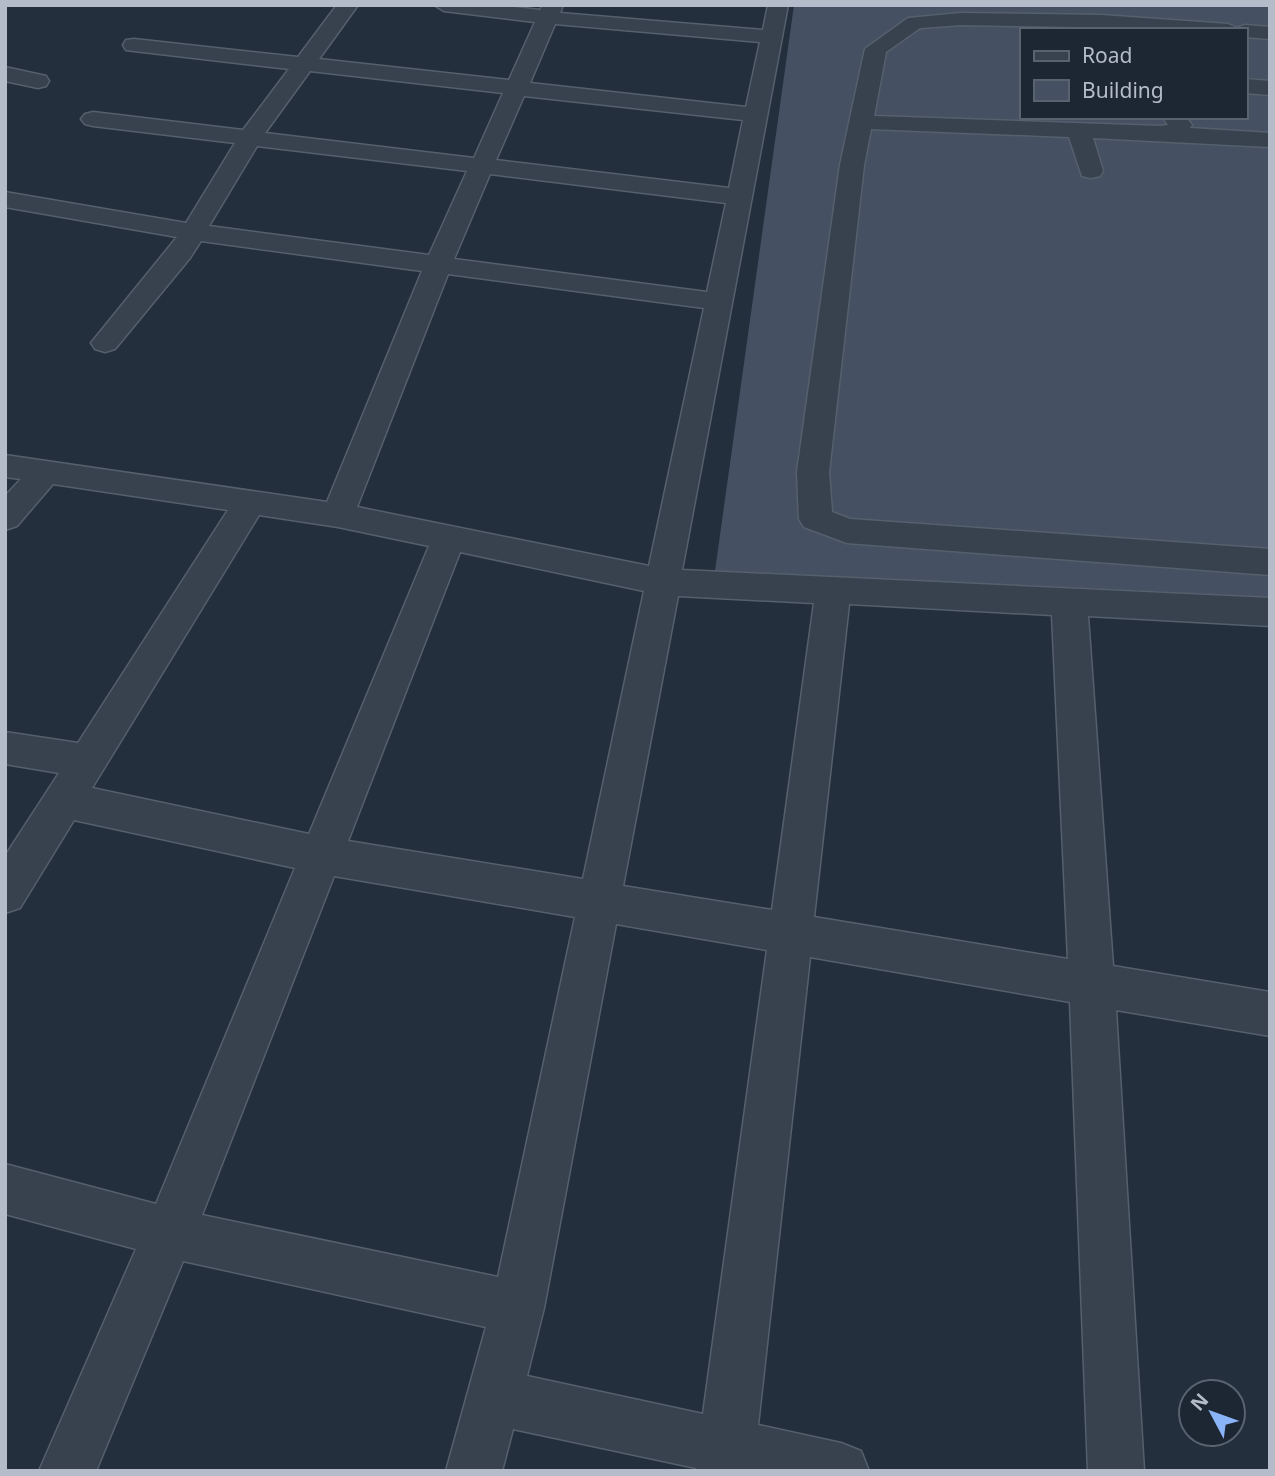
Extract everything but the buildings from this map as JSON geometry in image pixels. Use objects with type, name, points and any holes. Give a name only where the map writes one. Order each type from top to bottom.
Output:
[{"type":"street","points":[[105,343],[181,252],[251,136],[348,5]]},
{"type":"street","points":[[444,5],[775,21],[518,1308],[474,1471]]},
{"type":"street","points":[[338,515],[439,265],[550,12]]},
{"type":"street","points":[[1206,28],[1106,19],[909,13],[876,49],[852,165],[813,472],[816,519],[847,531],[1270,562]]},
{"type":"street","points":[[1247,31],[1270,33]]},
{"type":"street","points":[[134,45],[757,115]]},
{"type":"street","points":[[5,75],[38,81]]},
{"type":"street","points":[[1247,86],[1270,88]]},
{"type":"street","points":[[93,119],[740,197]]},
{"type":"street","points":[[861,122],[1079,130],[1167,125],[1270,140]]},
{"type":"street","points":[[1079,130],[1091,171]]},
{"type":"street","points":[[5,199],[193,232],[719,302]]},
{"type":"street","points":[[5,466],[338,515],[663,582],[1270,612]]},
{"type":"street","points":[[5,519],[45,473]]},
{"type":"street","points":[[5,894],[250,502]]},
{"type":"street","points":[[67,1471],[169,1234],[449,538]]},
{"type":"street","points":[[726,1459],[833,591]]},
{"type":"street","points":[[1069,602],[1092,984],[1115,1471]]},
{"type":"street","points":[[5,748],[88,761]]},
{"type":"street","points":[[64,800],[322,856],[1270,1014]]},
{"type":"street","points":[[5,1189],[169,1234],[518,1308]]},
{"type":"street","points":[[494,1397],[726,1459],[841,1471]]}]
